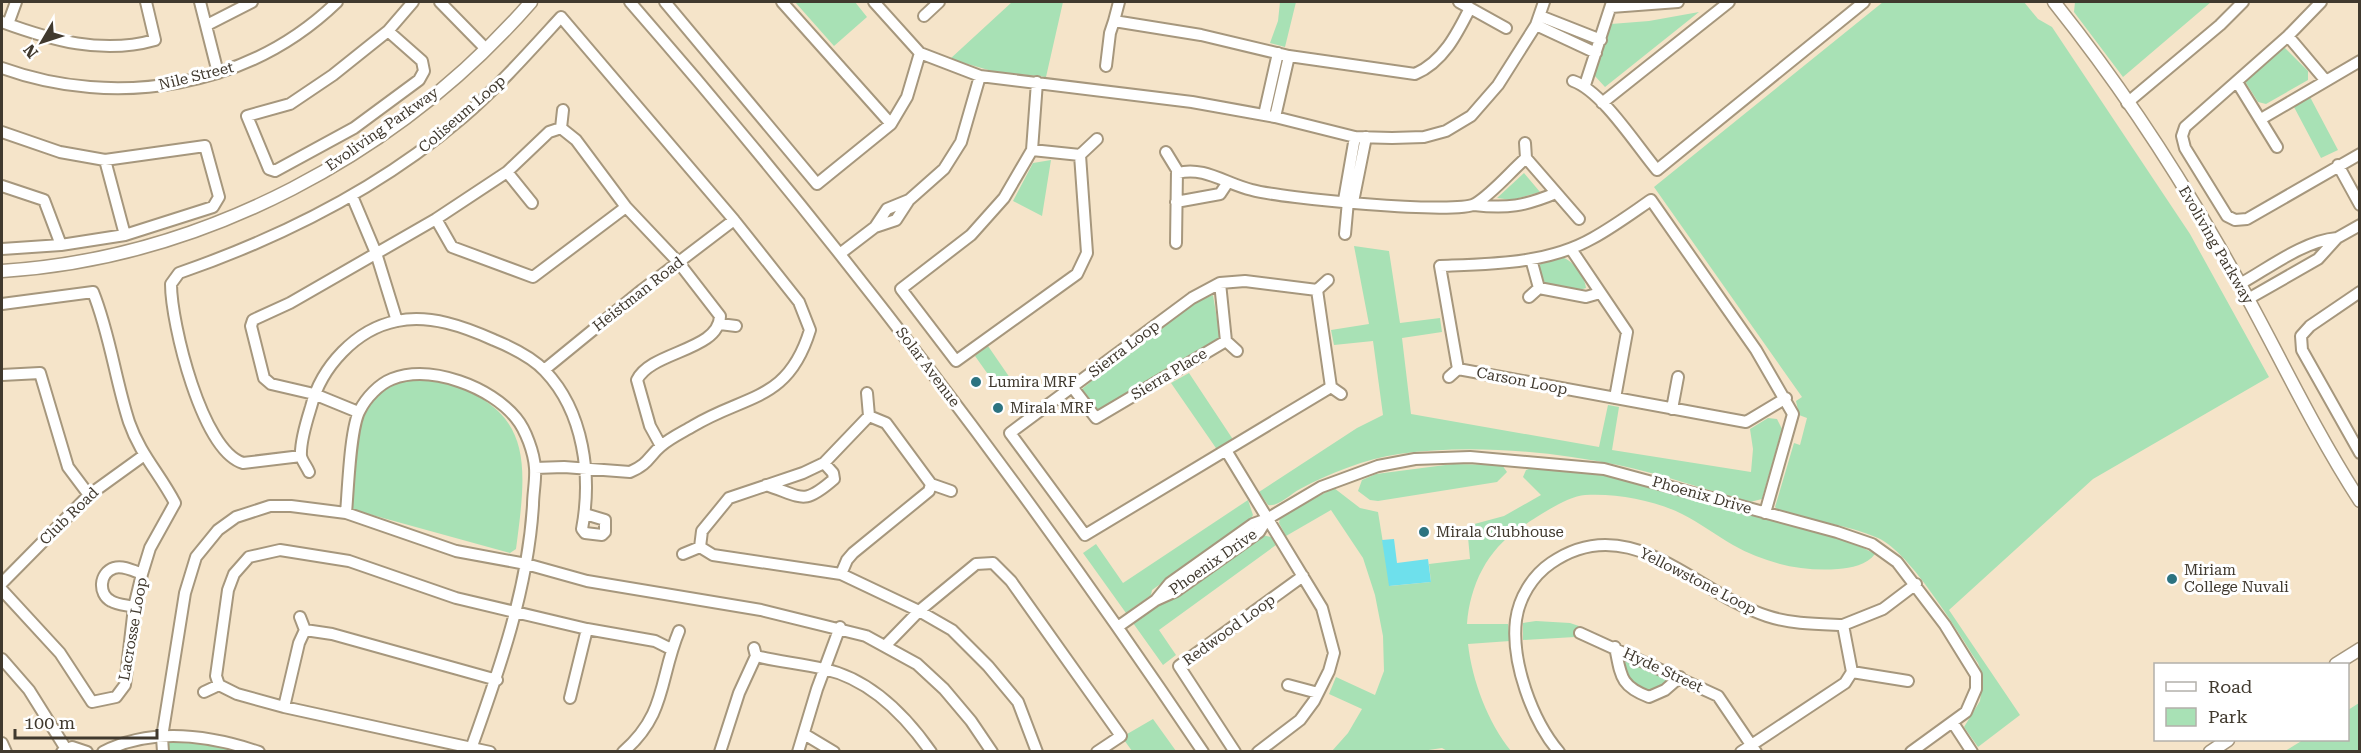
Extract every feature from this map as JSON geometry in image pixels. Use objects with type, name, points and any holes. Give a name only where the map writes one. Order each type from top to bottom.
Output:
[{"type":"street","points":[[16,2],[5,23],[34,35],[86,45],[135,45],[154,40],[146,2]]},
{"type":"street","points":[[200,2],[218,73]]},
{"type":"street","points":[[207,25],[252,2]]},
{"type":"street","name":"Nile Street","points":[[2,68],[34,80],[77,87],[132,89],[173,85],[247,63],[279,47],[336,2]]},
{"type":"street","points":[[388,31],[422,61],[424,71],[418,80],[354,128],[275,171],[269,169],[247,116],[290,104],[333,75],[388,31],[413,2]]},
{"type":"street","points":[[440,2],[485,48]]},
{"type":"street","name":"Evoliving Parkway","points":[[2,271],[82,260],[150,245],[255,208],[355,152],[432,96],[531,2]]},
{"type":"street","name":"Solar Avenue","points":[[630,2],[699,81],[841,253],[964,414],[1119,626],[1203,752]]},
{"type":"street","points":[[665,2],[817,184],[891,124],[907,97],[920,53]]},
{"type":"street","points":[[782,2],[891,124]]},
{"type":"street","points":[[874,2],[920,53],[980,76],[1180,100],[1269,116],[1361,137],[1424,137],[1446,131],[1471,116],[1498,85],[1538,21],[1544,2]]},
{"type":"street","points":[[924,16],[939,2]]},
{"type":"street","points":[[1106,66],[1110,33],[1119,2]]},
{"type":"street","points":[[1459,2],[1506,28]]},
{"type":"street","points":[[1585,85],[1612,4],[1678,2]]},
{"type":"street","points":[[1602,103],[1729,2]]},
{"type":"street","points":[[1573,81],[1585,85],[1602,103],[1657,170],[1864,2]]},
{"type":"street","name":"Evoliving Parkway","points":[[2054,2],[2127,103],[2184,189],[2240,284],[2295,390],[2360,501]]},
{"type":"street","points":[[2127,103],[2220,25],[2243,2]]},
{"type":"street","points":[[2321,2],[2288,36],[2185,127],[2182,136],[2185,148],[2227,216],[2235,220],[2247,219],[2360,154]]},
{"type":"street","points":[[1114,21],[1201,35],[1289,56],[1415,74],[1429,68],[1453,40],[1470,8]]},
{"type":"street","name":"Coliseum Loop","points":[[301,456],[243,463],[236,460],[215,436],[200,406],[180,346],[171,284],[179,273],[268,240],[352,196],[411,157],[462,118],[507,76],[561,17],[734,220],[799,302],[810,330],[800,358],[783,379],[760,397],[694,425],[661,446]]},
{"type":"street","points":[[1538,21],[1601,40]]},
{"type":"street","points":[[1538,21],[1596,52]]},
{"type":"street","points":[[2288,36],[2326,81]]},
{"type":"street","points":[[1269,116],[1278,53]]},
{"type":"street","points":[[1269,116],[1289,56]]},
{"type":"street","points":[[2261,119],[2360,61]]},
{"type":"street","points":[[841,253],[875,227],[887,209],[909,200],[944,169],[961,142],[980,76]]},
{"type":"street","points":[[1036,82],[1032,150],[1004,198],[988,219],[971,235],[901,289],[956,361],[1077,274],[1086,253],[1080,155]]},
{"type":"street","points":[[2237,82],[2277,147]]},
{"type":"street","points":[[561,128],[563,110]]},
{"type":"street","points":[[358,412],[314,394],[271,384],[264,378],[251,326],[253,320],[290,303],[436,219],[507,172],[549,132],[561,128]]},
{"type":"street","points":[[535,468],[587,468],[630,472],[652,459],[661,446],[650,426],[636,384],[639,375],[663,359],[708,338],[720,324],[720,316],[679,263],[626,207],[576,140],[561,128]]},
{"type":"street","points":[[2,132],[60,152],[105,160],[206,146],[219,197],[213,207],[125,235],[61,245],[2,249]]},
{"type":"street","points":[[1345,234],[1348,201],[1361,137]]},
{"type":"street","points":[[1032,150],[1080,155],[1097,139]]},
{"type":"street","points":[[1525,142],[1526,158],[1579,219]]},
{"type":"street","points":[[1166,152],[1178,173],[1176,243]]},
{"type":"street","points":[[1474,205],[1526,158]]},
{"type":"street","points":[[105,160],[125,235]]},
{"type":"street","points":[[2338,165],[2360,205]]},
{"type":"street","points":[[1178,173],[1192,169],[1252,191],[1443,209],[1474,205],[1502,208],[1532,203],[1556,193]]},
{"type":"street","points":[[507,172],[532,203]]},
{"type":"street","points":[[1176,202],[1220,194],[1228,182]]},
{"type":"street","points":[[2,186],[44,200],[61,245]]},
{"type":"street","points":[[352,196],[376,253],[397,321]]},
{"type":"street","name":"Carson Loop","points":[[1765,513],[1793,414],[1786,398],[1730,312],[1650,200],[1593,238],[1571,249],[1531,259],[1440,266],[1458,369],[1746,422],[1786,398]]},
{"type":"street","points":[[436,219],[449,244],[458,251],[533,277],[626,207]]},
{"type":"street","name":"Heistman Road","points":[[544,370],[734,220]]},
{"type":"street","points":[[2248,299],[2318,259],[2337,238],[2360,225]]},
{"type":"street","points":[[2240,284],[2310,245],[2324,239],[2337,238]]},
{"type":"street","points":[[1571,249],[1627,332],[1615,398]]},
{"type":"street","points":[[1531,259],[1539,288]]},
{"type":"street","points":[[1328,280],[1317,290],[1331,387],[1341,394]]},
{"type":"street","name":"Sierra Loop","points":[[1317,290],[1245,281],[1220,283],[1192,298],[1010,433],[1085,535],[1227,452],[1331,387]]},
{"type":"street","points":[[1220,283],[1226,341],[1237,351]]},
{"type":"street","points":[[1539,288],[1586,297],[1600,293]]},
{"type":"street","points":[[1529,297],[1539,288]]},
{"type":"street","name":"Lacrosse Loop","points":[[2,304],[93,292],[112,350],[118,386],[143,456],[175,503],[150,548],[142,574],[134,607],[125,685],[116,697],[90,707],[60,653],[2,590]]},
{"type":"street","points":[[2360,292],[2310,326],[2301,336],[2302,350],[2360,453]]},
{"type":"street","points":[[309,472],[301,456],[314,394],[328,367],[345,350],[371,332],[397,321],[427,320],[478,332],[512,348],[544,370],[564,399],[574,422],[587,468],[585,514]]},
{"type":"street","points":[[720,324],[736,326]]},
{"type":"street","name":"Sierra Place","points":[[1073,388],[1096,418],[1226,341]]},
{"type":"street","points":[[1449,377],[1458,369]]},
{"type":"street","points":[[2,375],[40,373],[68,467],[89,495]]},
{"type":"street","points":[[346,513],[358,412],[375,390],[391,379],[409,375],[429,375],[461,383],[501,403],[517,419],[528,440],[535,468],[526,564],[497,680],[472,746]]},
{"type":"street","points":[[1672,409],[1678,377]]},
{"type":"street","points":[[700,547],[702,531],[729,498],[803,473],[824,463],[869,416],[867,393]]},
{"type":"street","points":[[869,416],[886,423],[931,484],[951,491]]},
{"type":"street","points":[[1227,452],[1322,608],[1334,653],[1318,693],[1300,720],[1258,752]]},
{"type":"street","name":"Club Road","points":[[2,583],[89,495],[143,456]]},
{"type":"street","name":"Phoenix Drive","points":[[1119,626],[1156,600],[1176,591],[1258,532],[1267,519],[1321,487],[1378,466],[1415,459],[1470,457],[1604,469],[1872,544],[1897,561],[1916,584],[1976,675],[1971,702],[1966,712],[1911,752]]},
{"type":"street","points":[[766,485],[805,498],[814,496],[834,479],[833,473],[824,463]]},
{"type":"street","points":[[841,574],[853,553],[929,491],[931,484]]},
{"type":"street","points":[[163,752],[162,737],[185,593],[196,557],[207,541],[236,517],[270,506],[346,513],[456,551],[526,564],[587,580],[761,610],[840,627],[886,645],[917,664],[944,688],[992,752]]},
{"type":"street","name":"Yellowstone Loop","points":[[1559,752],[1534,710],[1521,672],[1515,634],[1517,613],[1526,591],[1542,569],[1564,554],[1596,544],[1636,549],[1676,567],[1729,600],[1766,616],[1796,623],[1844,625],[1883,609],[1916,584]]},
{"type":"street","points":[[700,547],[713,555],[841,574],[919,611],[952,630],[988,666],[1018,702],[1037,752]]},
{"type":"street","points":[[683,554],[700,547]]},
{"type":"street","points":[[490,752],[472,746],[428,739],[284,707],[237,694],[219,685],[216,676],[228,590],[234,574],[249,557],[280,550],[349,561],[456,598],[587,629],[655,641],[671,649]]},
{"type":"street","points":[[886,645],[919,611],[976,564],[993,563],[1025,601],[1121,736],[1097,752]]},
{"type":"street","points":[[134,607],[110,601],[103,593],[102,582],[106,573],[115,568],[125,568],[142,574]]},
{"type":"street","name":"Redwood Loop","points":[[1235,752],[1179,666],[1303,576]]},
{"type":"street","points":[[284,707],[299,643],[305,630],[300,617]]},
{"type":"street","points":[[1741,752],[1754,748],[1845,683],[1852,672],[1844,625]]},
{"type":"street","points":[[798,752],[840,627]]},
{"type":"street","points":[[570,698],[587,629]]},
{"type":"street","points":[[305,630],[332,634],[497,680]]},
{"type":"street","points":[[623,752],[640,737],[654,715],[671,662],[671,649],[679,631]]},
{"type":"street","name":"Hyde Street","points":[[1580,633],[1718,696],[1754,748]]},
{"type":"street","points":[[1615,647],[1621,674],[1631,690],[1649,697],[1665,690],[1680,677]]},
{"type":"street","points":[[2339,663],[2360,649]]},
{"type":"street","points":[[720,752],[755,652],[826,669],[856,681],[901,714],[932,752]]},
{"type":"street","points":[[2,659],[29,690],[64,750],[78,747],[87,752]]},
{"type":"street","points":[[1852,672],[1908,681]]},
{"type":"street","points":[[204,692],[219,685]]},
{"type":"street","points":[[1288,686],[1318,693]]},
{"type":"street","points":[[1953,723],[1972,752]]},
{"type":"street","points":[[804,734],[834,752]]},
{"type":"street","points":[[103,752],[162,737],[210,738],[258,752]]},
{"type":"street","points":[[2210,752],[2226,741]]},
{"type":"street","points":[[2,743],[6,752]]},
{"type":"green space","points":[[795,2],[855,2],[867,17],[834,46]]},
{"type":"green space","points":[[1012,2],[1063,2],[1046,77],[992,71],[950,59]]},
{"type":"green space","points":[[1280,2],[1296,2],[1285,47],[1270,43],[1278,21]]},
{"type":"green space","points":[[1883,2],[2024,2],[2038,19],[2052,27],[2190,234],[2269,377],[2093,479],[1949,610],[2020,715],[1978,747],[1964,727],[1980,701],[1983,677],[1978,663],[1933,594],[1905,559],[1891,546],[1866,533],[1780,512],[1775,507],[1794,443],[1800,445],[1807,418],[1799,415],[1796,401],[1802,397],[1654,187]]},
{"type":"green space","points":[[2075,2],[2211,2],[2123,77],[2074,12]]},
{"type":"green space","points":[[1699,12],[1605,87],[1594,75],[1611,24],[1649,21]]},
{"type":"green space","points":[[2283,46],[2308,71],[2308,80],[2266,104],[2258,102],[2246,83],[2247,76]]},
{"type":"green space","points":[[2310,97],[2338,150],[2321,158],[2294,107]]},
{"type":"green space","points":[[1051,160],[1042,216],[1013,201],[1033,163]]},
{"type":"green space","points":[[1524,173],[1540,192],[1512,200],[1497,198]]},
{"type":"green space","points":[[1354,246],[1389,251],[1400,323],[1440,318],[1442,332],[1402,338],[1411,414],[1599,447],[1608,405],[1619,407],[1612,450],[1751,472],[1753,449],[1750,429],[1768,418],[1777,419],[1782,429],[1762,499],[1750,502],[1651,473],[1591,460],[1481,449],[1426,451],[1386,456],[1336,472],[1296,491],[1276,504],[1268,505],[1259,492],[1357,428],[1383,415],[1373,341],[1334,345],[1331,330],[1369,324]]},
{"type":"green space","points":[[1562,257],[1578,270],[1586,288],[1580,290],[1546,286],[1538,265]]},
{"type":"green space","points":[[1213,295],[1220,337],[1098,410],[1082,389],[1160,324]]},
{"type":"green space","points":[[988,346],[1010,378],[997,387],[975,356]]},
{"type":"green space","points":[[1189,373],[1234,441],[1218,451],[1171,383]]},
{"type":"green space","points":[[431,378],[465,390],[489,404],[506,420],[517,440],[522,462],[522,488],[516,549],[510,553],[354,510],[350,506],[360,413],[378,392],[393,382]]},
{"type":"green space","points":[[1453,464],[1502,465],[1507,472],[1497,482],[1378,501],[1370,500],[1358,491],[1362,480],[1376,474]]},
{"type":"green space","points":[[1532,468],[1588,473],[1643,484],[1831,535],[1875,554],[1863,563],[1848,568],[1824,570],[1784,565],[1745,551],[1689,518],[1659,505],[1609,495],[1585,495],[1569,499],[1520,528],[1498,547],[1482,570],[1472,596],[1467,624],[1508,624],[1510,641],[1468,644],[1473,672],[1482,700],[1495,728],[1511,751],[1449,752],[1442,748],[1415,752],[1332,751],[1348,733],[1362,709],[1329,694],[1336,677],[1375,695],[1384,671],[1383,636],[1375,595],[1363,558],[1331,510],[1286,536],[1279,523],[1280,517],[1334,488],[1360,508],[1378,512],[1390,586],[1431,582],[1429,564],[1470,559],[1467,526],[1504,516],[1541,495],[1523,477],[1526,470]]},
{"type":"green space","points":[[1248,500],[1253,515],[1250,520],[1152,590],[1151,595],[1126,613],[1083,553],[1096,544],[1123,583]]},
{"type":"green space","points":[[1262,535],[1271,537],[1276,545],[1159,630],[1176,655],[1163,665],[1133,623]]},
{"type":"green space","points":[[1536,621],[1570,623],[1579,626],[1575,637],[1523,640],[1523,623]]},
{"type":"green space","points":[[1626,660],[1668,678],[1667,684],[1649,693],[1638,691],[1626,675],[1624,665]]},
{"type":"green space","points":[[2359,703],[2359,751],[2285,751],[2301,741],[2349,741],[2349,709]]},
{"type":"green space","points":[[1153,719],[1176,751],[1132,751],[1122,737]]},
{"type":"green space","points":[[191,740],[242,751],[166,752],[169,741]]},
{"type":"water","points":[[1394,539],[1397,563],[1428,559],[1431,582],[1389,586],[1382,540]]},
{"type":"place","name":"Lumira MRF","points":[[976,382]]},
{"type":"place","name":"Mirala MRF","points":[[998,408]]},
{"type":"place","name":"Mirala Clubhouse","points":[[1424,532]]},
{"type":"place","name":"Miriam College Nuvali","points":[[2172,579]]}]
